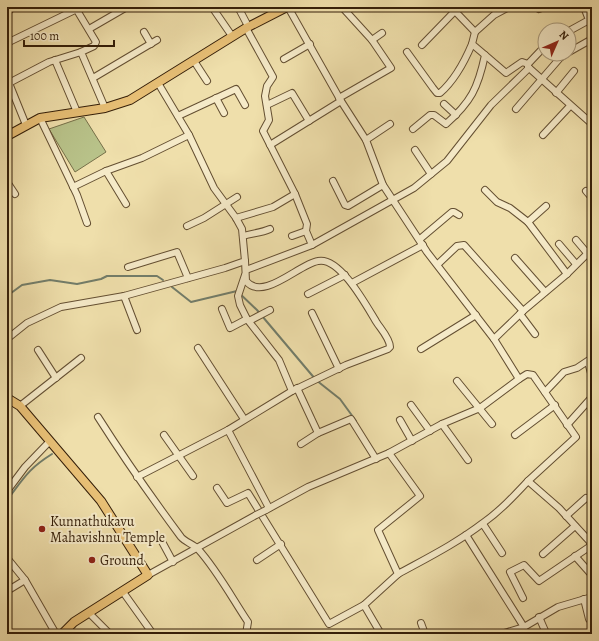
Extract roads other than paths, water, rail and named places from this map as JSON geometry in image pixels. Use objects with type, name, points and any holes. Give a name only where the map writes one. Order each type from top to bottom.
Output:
[{"type":"main road","points":[[7,136],[40,118],[105,108],[130,100],[194,62],[247,27],[287,7]]},
{"type":"main road","points":[[7,398],[20,406],[49,442],[101,501],[148,576],[74,622],[62,634]]},
{"type":"street","points":[[89,29],[127,7]]},
{"type":"street","points":[[212,7],[232,36]]},
{"type":"street","points":[[238,7],[247,27],[272,72],[273,77],[267,86],[265,96],[269,120],[263,131],[295,194],[307,224],[306,231],[312,246]]},
{"type":"street","points":[[287,7],[310,44],[340,100],[366,140],[383,185],[393,201],[494,339],[519,378]]},
{"type":"street","points":[[270,145],[391,68],[372,40],[342,7]]},
{"type":"street","points":[[407,52],[437,93],[440,93],[449,84],[462,66],[472,44],[475,32],[494,15],[507,7]]},
{"type":"street","points":[[584,7],[592,29]]},
{"type":"street","points":[[7,43],[76,8],[96,42],[80,52],[55,60],[8,81],[26,125]]},
{"type":"street","points":[[422,45],[453,9],[475,32]]},
{"type":"street","points":[[577,27],[589,20]]},
{"type":"street","points":[[144,32],[150,44]]},
{"type":"street","points":[[372,40],[382,32]]},
{"type":"street","points":[[577,47],[592,39]]},
{"type":"street","points":[[93,78],[157,40]]},
{"type":"street","points":[[284,59],[310,44]]},
{"type":"street","points":[[472,44],[506,73],[522,62],[570,106],[592,123]]},
{"type":"street","points":[[80,52],[93,78],[105,108]]},
{"type":"street","points":[[413,130],[430,115],[434,115],[446,124],[463,108],[478,85],[485,55]]},
{"type":"street","points":[[246,272],[312,246],[414,188],[447,161],[491,105],[537,55]]},
{"type":"street","points":[[55,60],[77,112]]},
{"type":"street","points":[[194,62],[207,81]]},
{"type":"street","points":[[516,109],[557,62]]},
{"type":"street","points":[[556,92],[574,71]]},
{"type":"street","points":[[137,477],[228,430],[294,390],[390,347],[352,283],[345,275],[330,263],[319,260],[308,264],[277,283],[259,288],[248,284],[243,236],[236,218],[214,188],[189,135],[158,83]]},
{"type":"street","points":[[178,116],[236,89],[245,105]]},
{"type":"street","points":[[267,105],[292,93],[309,121]]},
{"type":"street","points":[[216,98],[224,113]]},
{"type":"street","points":[[444,104],[456,115]]},
{"type":"street","points":[[543,135],[570,106]]},
{"type":"street","points":[[40,118],[73,187],[87,223]]},
{"type":"street","points":[[366,140],[390,124]]},
{"type":"street","points":[[73,187],[106,171],[142,158],[189,135]]},
{"type":"street","points":[[415,150],[431,174]]},
{"type":"street","points":[[106,171],[126,204]]},
{"type":"street","points":[[333,181],[345,205],[348,206],[383,185]]},
{"type":"street","points":[[7,182],[15,194]]},
{"type":"street","points":[[485,190],[497,202],[510,208],[528,222],[567,274]]},
{"type":"street","points":[[586,191],[592,198]]},
{"type":"street","points":[[236,218],[273,207],[295,194]]},
{"type":"street","points":[[187,226],[227,205],[237,197]]},
{"type":"street","points":[[528,222],[546,206]]},
{"type":"street","points":[[352,283],[422,242],[452,212],[459,215]]},
{"type":"street","points":[[243,236],[253,233],[258,234],[270,229]]},
{"type":"street","points":[[292,236],[306,231]]},
{"type":"street","points":[[494,339],[522,312],[567,274],[590,251],[576,240]]},
{"type":"street","points":[[559,244],[576,264]]},
{"type":"street","points":[[438,264],[457,246],[464,246],[522,312],[535,334]]},
{"type":"street","points":[[128,267],[178,252],[188,278]]},
{"type":"street","points":[[515,258],[545,292]]},
{"type":"street","points":[[7,339],[27,323],[60,307],[124,296],[245,261]]},
{"type":"street","points":[[246,272],[238,296],[248,320],[279,360],[318,433]]},
{"type":"street","points":[[308,294],[345,275]]},
{"type":"street","points":[[124,296],[137,330]]},
{"type":"street","points":[[222,309],[230,328],[270,310]]},
{"type":"street","points":[[312,313],[339,369]]},
{"type":"street","points":[[421,349],[476,315]]},
{"type":"street","points":[[198,348],[244,419]]},
{"type":"street","points":[[38,350],[56,378]]},
{"type":"street","points":[[20,406],[81,358]]},
{"type":"street","points":[[544,392],[564,372],[577,368],[590,360],[592,377]]},
{"type":"street","points":[[148,576],[256,515],[267,509],[308,487],[390,454],[442,424],[480,408],[519,378],[527,374],[533,375],[576,437],[528,481],[500,510],[483,524],[398,574],[364,605],[329,624],[281,544],[248,493],[227,503],[217,488]]},
{"type":"street","points":[[457,381],[492,424]]},
{"type":"street","points":[[567,425],[592,397]]},
{"type":"street","points":[[410,405],[430,431]]},
{"type":"street","points":[[515,435],[555,405]]},
{"type":"street","points":[[98,417],[137,477],[183,539],[197,548],[248,622],[246,634]]},
{"type":"street","points":[[301,444],[318,433],[351,419],[376,459]]},
{"type":"street","points":[[400,420],[412,441]]},
{"type":"street","points":[[442,424],[468,460]]},
{"type":"street","points":[[228,430],[267,509]]},
{"type":"street","points":[[164,435],[194,476]]},
{"type":"street","points":[[7,491],[25,467],[49,442]]},
{"type":"street","points":[[390,454],[420,496],[378,530],[398,574]]},
{"type":"street","points":[[523,598],[510,572],[524,565],[539,581],[592,545],[566,516],[528,481]]},
{"type":"street","points":[[566,516],[586,498]]},
{"type":"street","points":[[483,524],[502,553]]},
{"type":"street","points":[[543,554],[575,526]]},
{"type":"street","points":[[466,535],[524,627]]},
{"type":"street","points":[[160,538],[173,562]]},
{"type":"street","points":[[257,560],[281,544]]},
{"type":"street","points":[[575,556],[590,573]]},
{"type":"street","points":[[7,558],[25,580],[56,634]]},
{"type":"street","points":[[7,590],[25,580]]},
{"type":"street","points":[[123,592],[153,634]]},
{"type":"street","points":[[501,634],[524,627],[558,607],[592,597]]},
{"type":"street","points":[[584,599],[589,619]]},
{"type":"street","points":[[364,605],[381,634]]},
{"type":"street","points":[[89,613],[110,634]]},
{"type":"street","points":[[539,617],[546,633]]},
{"type":"street","points":[[421,623],[425,634]]},
{"type":"waterway","points":[[7,296],[22,285],[50,280],[77,284],[101,279],[107,276],[157,276],[163,280]]},
{"type":"waterway","points":[[172,287],[191,302],[237,291],[257,310],[316,380],[340,399],[356,421]]},
{"type":"waterway","points":[[7,500],[32,469],[52,454]]},
{"type":"place","name":"Kunnathukavu Mahavishnu Temple","points":[[42,529]]},
{"type":"place","name":"Ground","points":[[92,560]]}]
